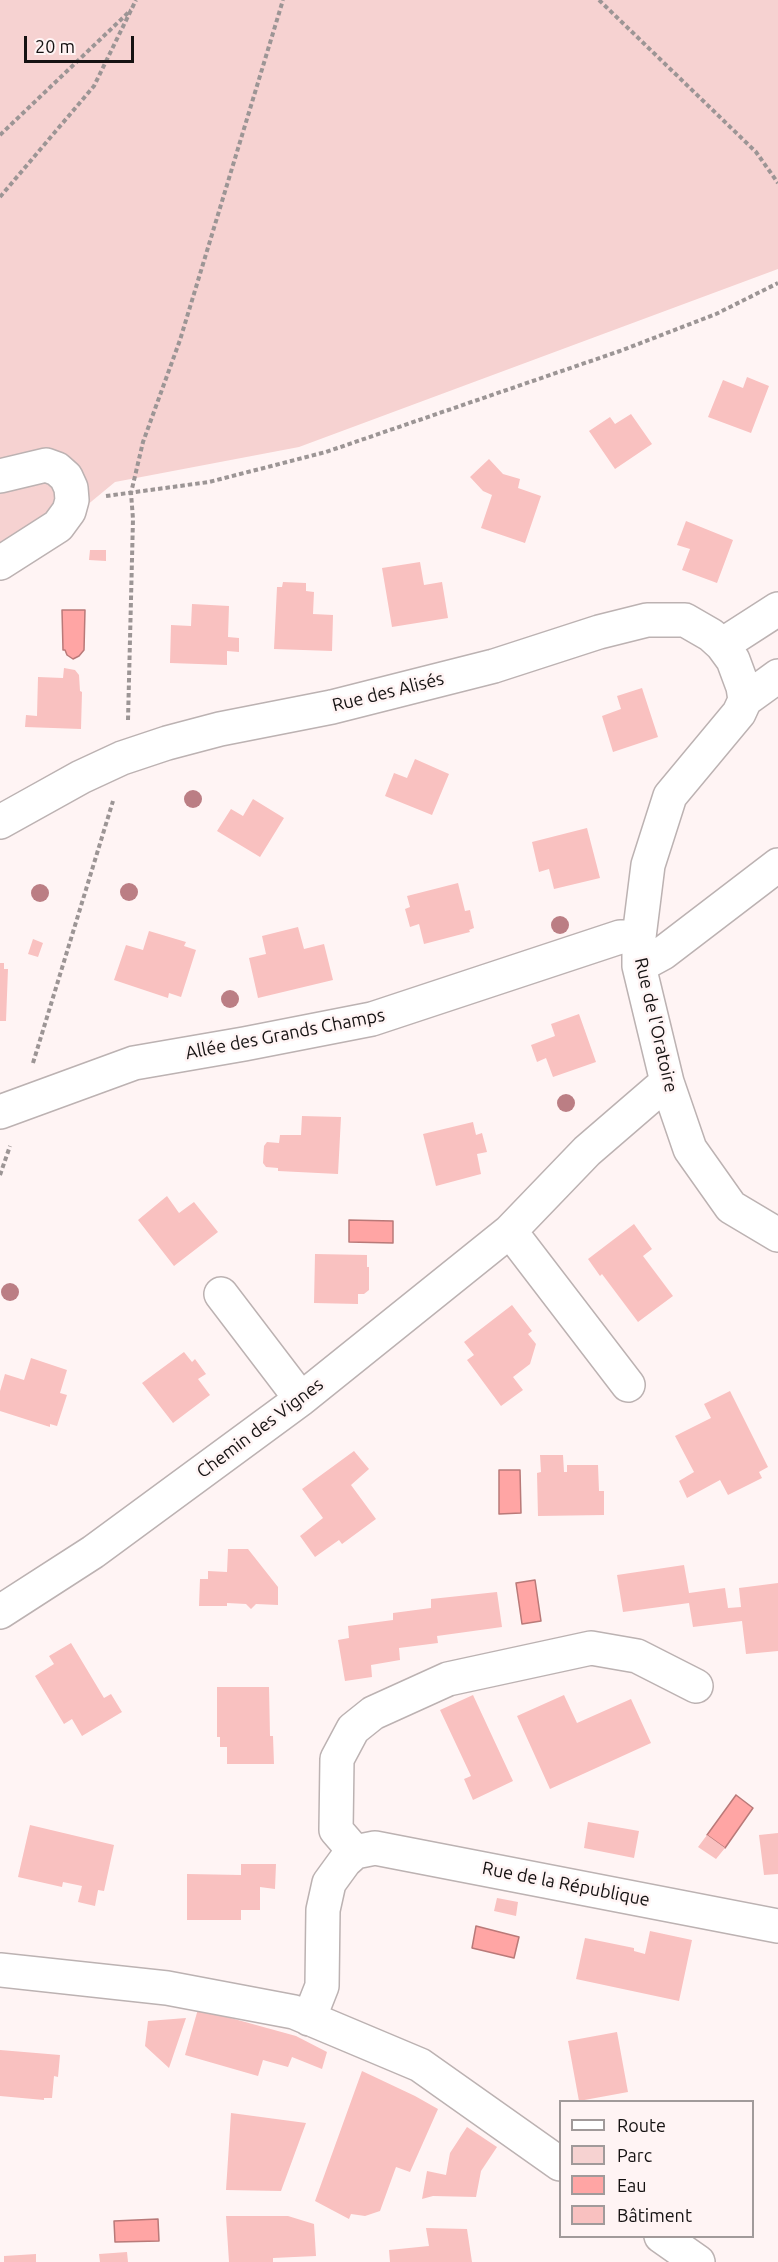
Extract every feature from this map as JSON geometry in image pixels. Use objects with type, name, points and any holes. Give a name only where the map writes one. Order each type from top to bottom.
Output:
[{"type":"street","points":[[0,476],[46,465],[66,477],[71,488],[72,500],[69,511],[58,526],[0,563]]},
{"type":"street","points":[[722,645],[778,609]]},
{"type":"street","name":"Rue des Alisés","points":[[0,822],[81,777],[122,758],[166,743],[220,729],[332,706],[494,666],[599,632],[647,620],[685,620],[722,645],[733,660],[743,687],[745,700]]},
{"type":"street","name":"Rue de l'Oratoire","points":[[778,676],[745,700],[739,713],[670,796],[648,865],[639,952],[667,1082],[690,1149],[731,1207],[778,1235]]},
{"type":"street","points":[[639,952],[663,952],[778,865]]},
{"type":"street","name":"Allée des Grands Champs","points":[[0,1112],[135,1063],[372,1018],[620,937],[639,952]]},
{"type":"street","name":"Chemin des Vignes","points":[[0,1612],[93,1552],[301,1399],[510,1231],[587,1151],[667,1082]]},
{"type":"street","points":[[510,1231],[628,1385]]},
{"type":"street","points":[[221,1294],[301,1399]]},
{"type":"street","points":[[309,2019],[322,1986],[323,1910],[328,1883],[355,1852],[336,1830],[337,1759],[353,1729],[373,1713],[448,1679],[591,1648],[637,1656],[696,1686]]},
{"type":"street","name":"Rue de la République","points":[[355,1852],[375,1848],[778,1926]]},
{"type":"street","points":[[0,1970],[167,1988],[294,2012],[420,2066],[559,2163]]},
{"type":"street","points":[[664,2238],[698,2262]]},
{"type":"path","points":[[0,197],[94,86],[136,0]]},
{"type":"path","points":[[283,0],[180,340],[143,442],[131,493],[209,482],[326,452],[620,351],[716,314],[778,284]]},
{"type":"path","points":[[599,0],[756,152],[778,183]]},
{"type":"path","points":[[0,135],[134,7]]},
{"type":"green space","points":[[0,0],[778,0],[778,269],[299,447],[115,482],[0,577]]},
{"type":"water","points":[[62,610],[85,610],[84,650],[73,659],[63,650]]},
{"type":"water","points":[[349,1220],[393,1221],[393,1243],[349,1242]]},
{"type":"water","points":[[499,1470],[520,1470],[521,1513],[499,1514]]},
{"type":"water","points":[[535,1580],[541,1621],[522,1624],[516,1583]]},
{"type":"water","points":[[736,1795],[753,1808],[725,1848],[707,1835]]},
{"type":"water","points":[[476,1926],[519,1937],[514,1958],[472,1948]]},
{"type":"water","points":[[158,2219],[159,2241],[115,2242],[114,2221]]},
{"type":"building","points":[[747,377],[769,386],[751,433],[708,417],[723,380],[743,388]]},
{"type":"building","points":[[631,414],[652,444],[615,469],[589,431],[610,417],[615,424]]},
{"type":"building","points":[[489,459],[503,474],[520,479],[518,488],[541,496],[525,543],[481,528],[492,495],[483,491],[470,477]]},
{"type":"building","points":[[686,521],[733,540],[717,583],[682,570],[690,549],[677,545]]},
{"type":"building","points":[[90,550],[106,550],[106,561],[89,560]]},
{"type":"building","points":[[420,562],[424,585],[442,582],[448,618],[392,627],[382,568]]},
{"type":"building","points":[[283,582],[306,583],[306,591],[314,592],[313,614],[333,615],[332,651],[274,649],[277,587],[282,587]]},
{"type":"building","points":[[192,604],[229,606],[228,637],[239,638],[239,652],[227,651],[227,665],[170,663],[171,625],[191,626]]},
{"type":"building","points":[[64,668],[75,670],[79,675],[82,692],[81,729],[25,727],[26,715],[37,716],[38,677],[63,678]]},
{"type":"building","points":[[642,688],[658,737],[613,752],[602,716],[621,709],[617,696]]},
{"type":"building","points":[[415,759],[449,774],[432,815],[385,796],[394,773],[407,778]]},
{"type":"building","points":[[253,799],[284,818],[260,857],[217,831],[231,809],[243,816]]},
{"type":"building","points":[[587,828],[600,878],[554,889],[549,869],[539,872],[532,842]]},
{"type":"building","points":[[458,883],[465,911],[470,910],[474,928],[469,930],[470,932],[424,944],[419,924],[410,927],[405,909],[410,907],[407,896]]},
{"type":"building","points":[[298,927],[304,949],[324,944],[333,980],[258,998],[249,958],[266,954],[262,936]]},
{"type":"building","points":[[149,931],[186,942],[184,946],[196,950],[181,997],[169,993],[168,998],[114,980],[126,945],[143,950]]},
{"type":"building","points":[[33,939],[43,943],[38,957],[28,954]]},
{"type":"building","points":[[0,963],[4,963],[4,969],[8,969],[6,1021],[0,1021]]},
{"type":"building","points":[[579,1014],[596,1062],[553,1077],[546,1058],[537,1062],[531,1045],[555,1036],[551,1024]]},
{"type":"building","points":[[302,1116],[341,1117],[338,1174],[278,1171],[278,1168],[266,1167],[263,1163],[264,1146],[267,1142],[279,1143],[280,1135],[301,1135]]},
{"type":"building","points":[[473,1122],[476,1135],[482,1133],[487,1152],[477,1154],[481,1174],[436,1186],[423,1134]]},
{"type":"building","points":[[167,1196],[179,1213],[194,1202],[218,1232],[174,1266],[138,1220]]},
{"type":"building","points":[[634,1224],[652,1249],[643,1256],[673,1296],[638,1322],[588,1259]]},
{"type":"building","points":[[315,1254],[367,1255],[369,1290],[364,1294],[358,1294],[358,1304],[314,1303]]},
{"type":"building","points":[[512,1305],[532,1331],[528,1334],[536,1344],[530,1364],[513,1377],[523,1390],[501,1406],[467,1360],[474,1355],[464,1342]]},
{"type":"building","points":[[184,1352],[192,1362],[195,1359],[206,1374],[198,1379],[210,1395],[173,1423],[142,1383]]},
{"type":"building","points":[[31,1358],[67,1370],[60,1393],[67,1395],[57,1426],[50,1424],[50,1427],[0,1411],[0,1391],[5,1374],[24,1380]]},
{"type":"building","points":[[730,1391],[768,1467],[759,1472],[762,1478],[728,1495],[720,1480],[687,1498],[679,1481],[694,1472],[675,1436],[711,1418],[704,1404]]},
{"type":"building","points":[[354,1451],[369,1469],[351,1485],[376,1519],[342,1544],[339,1540],[315,1557],[300,1536],[323,1518],[302,1489]]},
{"type":"building","points":[[540,1455],[563,1455],[564,1472],[567,1472],[567,1465],[598,1465],[599,1491],[604,1491],[604,1515],[538,1516],[537,1473],[541,1472]]},
{"type":"building","points":[[228,1549],[248,1549],[278,1587],[278,1605],[256,1604],[251,1609],[246,1604],[227,1603],[227,1606],[199,1606],[200,1579],[208,1579],[208,1571],[227,1572]]},
{"type":"building","points":[[684,1565],[689,1593],[725,1588],[728,1608],[741,1607],[739,1588],[778,1583],[778,1651],[746,1654],[742,1621],[693,1627],[689,1603],[623,1612],[617,1575]]},
{"type":"building","points":[[497,1592],[502,1627],[437,1636],[438,1643],[399,1648],[400,1660],[371,1665],[372,1677],[345,1681],[338,1640],[349,1638],[348,1626],[393,1620],[393,1613],[431,1608],[431,1599]]},
{"type":"building","points":[[71,1643],[104,1698],[111,1694],[122,1712],[82,1736],[72,1719],[64,1724],[35,1676],[54,1664],[49,1656]]},
{"type":"building","points":[[217,1687],[269,1687],[270,1736],[273,1736],[274,1764],[227,1764],[227,1747],[220,1747],[220,1737],[217,1737]]},
{"type":"building","points":[[473,1695],[513,1781],[473,1800],[464,1779],[471,1776],[440,1710]]},
{"type":"building","points":[[564,1695],[577,1723],[631,1699],[651,1743],[550,1789],[517,1716]]},
{"type":"building","points":[[588,1822],[639,1831],[634,1858],[584,1848]]},
{"type":"building","points":[[30,1825],[114,1845],[104,1891],[98,1890],[95,1906],[78,1902],[82,1886],[63,1882],[62,1887],[18,1877]]},
{"type":"building","points":[[778,1833],[778,1874],[764,1875],[759,1835]]},
{"type":"building","points":[[707,1835],[725,1848],[716,1859],[698,1847]]},
{"type":"building","points":[[241,1864],[276,1864],[275,1889],[260,1887],[260,1910],[241,1910],[241,1920],[187,1920],[187,1874],[241,1875]]},
{"type":"building","points":[[497,1898],[518,1902],[516,1916],[494,1911]]},
{"type":"building","points":[[650,1931],[692,1940],[679,2001],[576,1979],[585,1938],[634,1948],[634,1951],[645,1954]]},
{"type":"building","points":[[198,2009],[296,2036],[327,2052],[322,2069],[292,2057],[288,2067],[263,2060],[258,2076],[185,2055]]},
{"type":"building","points":[[186,2018],[169,2068],[145,2046],[148,2021]]},
{"type":"building","points":[[617,2032],[628,2092],[579,2100],[568,2041]]},
{"type":"building","points":[[0,2050],[60,2055],[58,2077],[54,2076],[52,2098],[44,2098],[44,2100],[0,2096]]},
{"type":"building","points":[[362,2071],[438,2109],[410,2172],[396,2167],[380,2211],[365,2216],[351,2214],[349,2219],[315,2201]]},
{"type":"building","points":[[231,2113],[306,2123],[281,2191],[226,2190]]},
{"type":"building","points":[[467,2127],[497,2147],[481,2171],[476,2197],[433,2196],[422,2199],[427,2171],[446,2175],[450,2153]]},
{"type":"building","points":[[226,2216],[288,2216],[314,2224],[316,2256],[273,2258],[273,2262],[229,2262]]},
{"type":"building","points":[[426,2228],[467,2229],[472,2262],[390,2262],[389,2250],[429,2246]]},
{"type":"building","points":[[127,2252],[128,2262],[100,2262],[99,2254]]},
{"type":"building","points":[[36,2254],[36,2262],[4,2262],[4,2256]]}]
